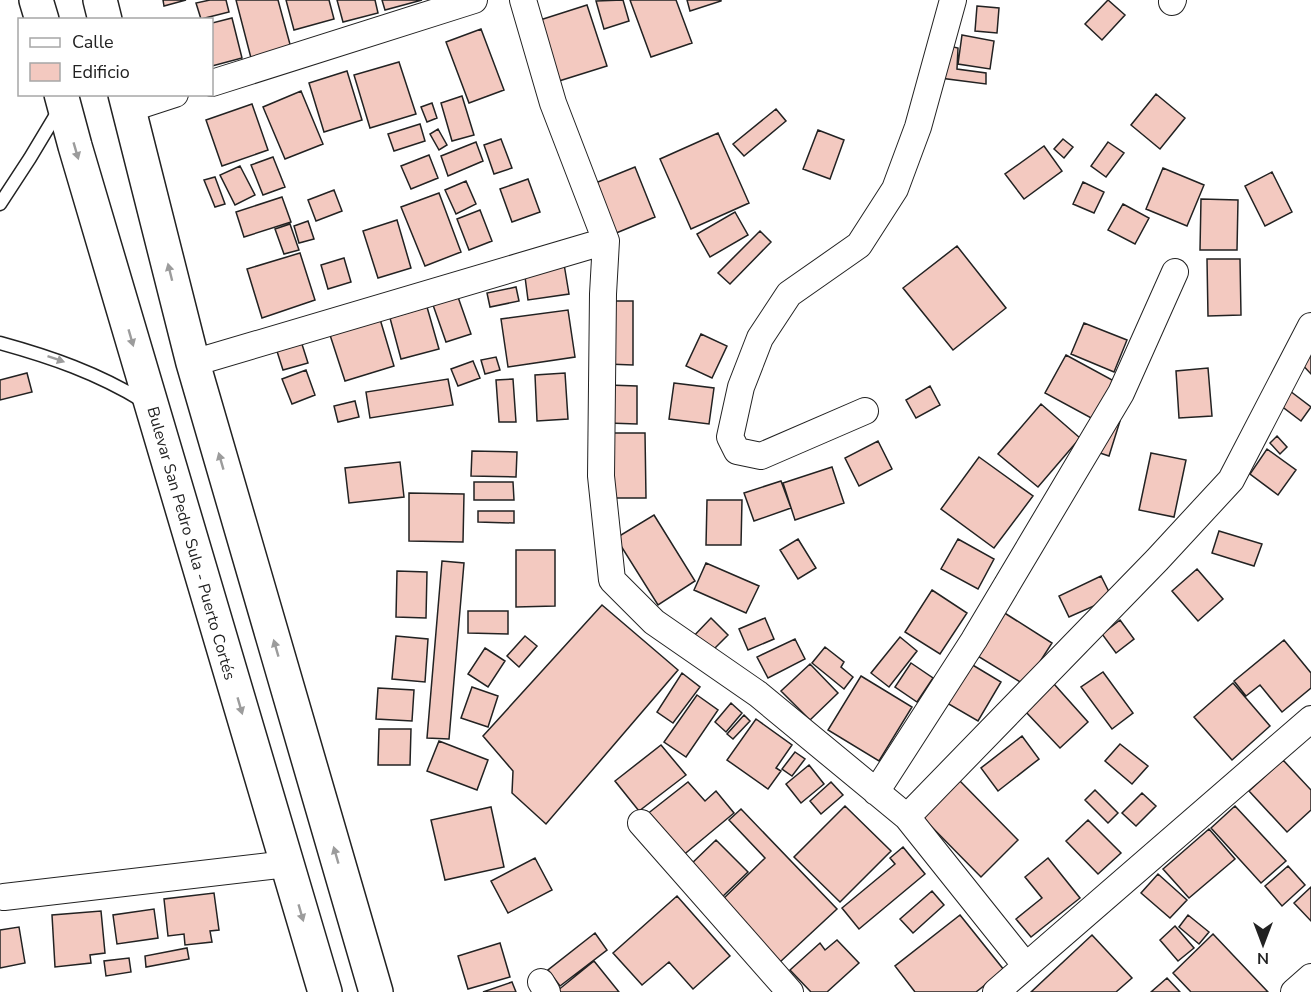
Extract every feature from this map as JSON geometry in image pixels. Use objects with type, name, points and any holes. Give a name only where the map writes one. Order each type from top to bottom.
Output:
[{"type":"highway","points":[[36,0],[41,18]]},
{"type":"highway","points":[[100,0],[104,18]]},
{"type":"highway","name":"Bulevar San Pedro Sula - Puerto Cortés","points":[[62,98],[325,992]]},
{"type":"highway","points":[[123,99],[193,363],[376,992]]},
{"type":"street","points":[[213,83],[474,0]]},
{"type":"street","points":[[523,0],[553,103],[606,241],[603,294],[601,476],[612,580],[654,622],[758,694],[907,817],[1026,966]]},
{"type":"street","points":[[865,411],[760,456],[737,451],[730,437],[741,387],[760,338],[789,294],[859,245],[896,189],[918,127],[953,0]]},
{"type":"street","points":[[123,99],[154,96]]},
{"type":"street","points":[[193,363],[606,241]]},
{"type":"street","points":[[876,792],[974,640],[1121,393],[1176,272]]},
{"type":"street","points":[[907,817],[1157,560],[1230,480],[1311,326]]},
{"type":"street","points":[[996,992],[1311,719]]},
{"type":"street","points":[[641,823],[790,992]]},
{"type":"street","points":[[4,897],[287,864]]},
{"type":"street","points":[[1294,992],[1311,977]]},
{"type":"lane","points":[[0,204],[30,158],[62,98]]},
{"type":"lane","points":[[0,343],[59,360],[122,388],[152,406]]},
{"type":"building","points":[[163,0],[186,0],[164,6]]},
{"type":"building","points":[[226,0],[229,12],[201,18],[196,3]]},
{"type":"building","points":[[236,0],[278,0],[291,48],[251,58]]},
{"type":"building","points":[[286,0],[329,0],[334,19],[294,30]]},
{"type":"building","points":[[337,0],[375,0],[378,13],[343,22]]},
{"type":"building","points":[[382,0],[422,0],[385,10]]},
{"type":"building","points":[[623,0],[629,21],[604,29],[596,1]]},
{"type":"building","points":[[630,0],[676,0],[692,43],[651,57]]},
{"type":"building","points":[[687,0],[721,0],[721,1],[690,11]]},
{"type":"building","points":[[1108,0],[1125,15],[1102,40],[1085,24]]},
{"type":"building","points":[[587,5],[607,66],[559,81],[540,20]]},
{"type":"building","points":[[977,6],[999,8],[997,33],[975,31]]},
{"type":"building","points":[[232,18],[242,58],[213,66],[213,23]]},
{"type":"building","points":[[481,29],[504,90],[469,103],[446,42]]},
{"type":"building","points":[[962,35],[994,41],[990,69],[958,64]]},
{"type":"building","points":[[945,45],[958,48],[957,69],[986,73],[986,84],[940,78]]},
{"type":"building","points":[[399,62],[416,114],[370,128],[354,75]]},
{"type":"building","points":[[347,71],[362,120],[324,132],[309,83]]},
{"type":"building","points":[[301,91],[323,144],[285,159],[263,107]]},
{"type":"building","points":[[1156,94],[1185,118],[1160,149],[1131,125]]},
{"type":"building","points":[[462,96],[474,135],[452,141],[441,103]]},
{"type":"building","points":[[432,103],[437,118],[427,122],[421,107]]},
{"type":"building","points":[[252,104],[268,150],[222,166],[206,120]]},
{"type":"building","points":[[776,109],[786,121],[744,156],[733,144]]},
{"type":"building","points":[[420,124],[425,141],[394,151],[388,134]]},
{"type":"building","points":[[438,129],[447,145],[439,150],[430,134]]},
{"type":"building","points":[[818,130],[844,140],[830,179],[803,169]]},
{"type":"building","points":[[718,133],[749,203],[691,229],[660,159]]},
{"type":"building","points":[[501,139],[512,168],[494,174],[484,145]]},
{"type":"building","points":[[1063,139],[1073,147],[1064,158],[1054,149]]},
{"type":"building","points":[[476,142],[483,161],[448,176],[441,156]]},
{"type":"building","points":[[1108,142],[1124,153],[1106,177],[1091,166]]},
{"type":"building","points":[[1044,146],[1062,171],[1024,199],[1005,174]]},
{"type":"building","points":[[429,155],[438,178],[411,189],[401,166]]},
{"type":"building","points":[[273,157],[285,187],[263,195],[251,165]]},
{"type":"building","points":[[240,166],[255,195],[235,205],[220,175]]},
{"type":"building","points":[[635,167],[655,217],[609,236],[588,186]]},
{"type":"building","points":[[1163,168],[1204,185],[1187,226],[1146,209]]},
{"type":"building","points":[[1272,172],[1292,212],[1265,226],[1245,186]]},
{"type":"building","points":[[215,177],[225,204],[215,207],[204,180]]},
{"type":"building","points":[[528,179],[540,212],[512,222],[500,189]]},
{"type":"building","points":[[466,181],[476,204],[456,214],[445,190]]},
{"type":"building","points":[[1083,182],[1104,192],[1094,213],[1073,204]]},
{"type":"building","points":[[334,190],[342,211],[316,221],[308,200]]},
{"type":"building","points":[[439,193],[461,252],[425,266],[401,207]]},
{"type":"building","points":[[282,197],[291,222],[244,237],[236,212]]},
{"type":"building","points":[[1201,199],[1238,200],[1237,250],[1200,250]]},
{"type":"building","points":[[1123,204],[1149,218],[1135,244],[1108,230]]},
{"type":"building","points":[[480,210],[492,241],[469,250],[457,219]]},
{"type":"building","points":[[735,212],[748,235],[710,257],[697,234]]},
{"type":"building","points":[[397,220],[411,268],[378,278],[363,231]]},
{"type":"building","points":[[308,221],[314,239],[299,243],[294,226]]},
{"type":"building","points":[[290,224],[299,250],[284,254],[275,229]]},
{"type":"building","points":[[760,231],[771,242],[730,284],[718,273]]},
{"type":"building","points":[[957,246],[1006,308],[953,350],[903,288]]},
{"type":"building","points":[[300,253],[315,300],[262,318],[247,269]]},
{"type":"building","points":[[344,258],[351,282],[328,289],[321,265]]},
{"type":"building","points":[[1207,259],[1240,259],[1241,315],[1208,316]]},
{"type":"building","points":[[564,264],[569,294],[528,300],[524,269]]},
{"type":"building","points":[[516,287],[519,301],[490,307],[487,293]]},
{"type":"building","points":[[458,297],[471,334],[446,342],[433,305]]},
{"type":"building","points":[[608,301],[633,301],[633,365],[607,364]]},
{"type":"building","points":[[427,307],[439,349],[401,359],[390,318]]},
{"type":"building","points":[[568,310],[575,357],[508,367],[501,319]]},
{"type":"building","points":[[380,319],[394,366],[345,381],[330,335]]},
{"type":"building","points":[[1084,323],[1127,340],[1114,372],[1071,354]]},
{"type":"building","points":[[701,334],[727,346],[712,378],[686,366]]},
{"type":"building","points":[[300,338],[308,363],[283,370],[275,345]]},
{"type":"building","points":[[1311,348],[1311,374],[1298,360]]},
{"type":"building","points":[[1066,355],[1114,381],[1093,419],[1045,393]]},
{"type":"building","points":[[496,357],[500,370],[485,374],[481,360]]},
{"type":"building","points":[[473,361],[480,378],[458,386],[451,369]]},
{"type":"building","points":[[1208,368],[1212,416],[1179,418],[1176,371]]},
{"type":"building","points":[[306,370],[315,395],[292,404],[282,379]]},
{"type":"building","points":[[27,373],[32,392],[0,400],[0,380]]},
{"type":"building","points":[[565,373],[568,419],[537,421],[535,375]]},
{"type":"building","points":[[448,379],[453,405],[370,418],[366,392]]},
{"type":"building","points":[[513,379],[516,422],[499,422],[496,380]]},
{"type":"building","points":[[674,383],[714,388],[709,424],[669,419]]},
{"type":"building","points":[[608,385],[637,386],[637,424],[608,423]]},
{"type":"building","points":[[930,386],[940,405],[916,418],[906,400]]},
{"type":"building","points":[[1290,391],[1311,407],[1301,421],[1280,405]]},
{"type":"building","points":[[355,401],[359,417],[338,422],[334,406]]},
{"type":"building","points":[[1041,404],[1080,438],[1038,487],[998,454]]},
{"type":"building","points":[[1108,417],[1120,421],[1109,456],[1097,452]]},
{"type":"building","points":[[612,433],[645,433],[646,498],[613,498]]},
{"type":"building","points":[[1277,436],[1287,447],[1280,454],[1270,443]]},
{"type":"building","points":[[878,441],[892,469],[859,486],[845,458]]},
{"type":"building","points":[[1267,449],[1296,470],[1278,495],[1250,474]]},
{"type":"building","points":[[472,451],[517,452],[516,477],[471,476]]},
{"type":"building","points":[[1151,453],[1186,460],[1174,517],[1139,510]]},
{"type":"building","points":[[979,457],[1033,496],[994,548],[941,509]]},
{"type":"building","points":[[400,462],[404,497],[349,503],[345,468]]},
{"type":"building","points":[[832,467],[844,503],[795,520],[783,483]]},
{"type":"building","points":[[781,481],[791,508],[754,521],[744,493]]},
{"type":"building","points":[[474,482],[513,482],[514,500],[474,500]]},
{"type":"building","points":[[409,493],[464,494],[463,542],[409,541]]},
{"type":"building","points":[[707,500],[742,500],[741,545],[706,545]]},
{"type":"building","points":[[478,511],[514,511],[514,523],[478,522]]},
{"type":"building","points":[[654,515],[695,581],[658,605],[616,538]]},
{"type":"building","points":[[1219,531],[1262,544],[1254,566],[1212,553]]},
{"type":"building","points":[[798,539],[816,568],[798,579],[780,550]]},
{"type":"building","points":[[958,539],[994,559],[978,589],[941,569]]},
{"type":"building","points":[[516,550],[555,550],[555,606],[516,607]]},
{"type":"building","points":[[442,561],[464,563],[449,739],[427,738]]},
{"type":"building","points":[[706,563],[759,586],[746,613],[694,590]]},
{"type":"building","points":[[1197,569],[1223,599],[1198,621],[1172,591]]},
{"type":"building","points":[[397,571],[427,572],[426,618],[396,617]]},
{"type":"building","points":[[1101,576],[1112,598],[1069,617],[1059,596]]},
{"type":"building","points":[[932,590],[967,613],[940,654],[905,632]]},
{"type":"building","points":[[602,605],[678,670],[546,824],[512,793],[513,771],[483,736]]},
{"type":"building","points":[[468,611],[508,611],[508,634],[468,633]]},
{"type":"building","points":[[1003,612],[1052,643],[1025,685],[976,655]]},
{"type":"building","points":[[711,618],[728,635],[706,657],[690,640]]},
{"type":"building","points":[[765,618],[774,639],[748,650],[739,629]]},
{"type":"building","points":[[1120,620],[1134,639],[1116,653],[1102,634]]},
{"type":"building","points":[[396,636],[428,639],[425,682],[392,679]]},
{"type":"building","points":[[525,636],[537,646],[519,667],[507,656]]},
{"type":"building","points":[[900,637],[917,651],[889,687],[871,673]]},
{"type":"building","points":[[795,639],[805,659],[768,678],[757,657]]},
{"type":"building","points":[[1284,640],[1311,673],[1311,688],[1282,712],[1260,685],[1246,696],[1234,681]]},
{"type":"building","points":[[825,647],[844,662],[841,667],[853,677],[844,689],[812,663]]},
{"type":"building","points":[[485,648],[505,661],[488,687],[468,674]]},
{"type":"building","points":[[911,663],[933,678],[917,702],[895,687]]},
{"type":"building","points":[[810,664],[838,693],[810,720],[781,691]]},
{"type":"building","points":[[971,664],[1001,682],[978,721],[947,703]]},
{"type":"building","points":[[1103,672],[1133,713],[1112,729],[1081,687]]},
{"type":"building","points":[[682,673],[700,687],[673,723],[657,712]]},
{"type":"building","points":[[861,676],[912,707],[879,761],[828,730]]},
{"type":"building","points":[[1233,683],[1270,726],[1232,760],[1194,717]]},
{"type":"building","points":[[1054,684],[1088,722],[1060,748],[1025,711]]},
{"type":"building","points":[[472,687],[498,696],[488,727],[461,718]]},
{"type":"building","points":[[378,688],[414,690],[412,721],[376,719]]},
{"type":"building","points":[[697,695],[718,710],[686,757],[664,742]]},
{"type":"building","points":[[731,703],[742,713],[726,732],[715,722]]},
{"type":"building","points":[[744,715],[750,721],[733,739],[727,734]]},
{"type":"building","points":[[756,719],[792,745],[776,768],[781,771],[768,789],[727,760]]},
{"type":"building","points":[[379,729],[411,729],[410,765],[378,765]]},
{"type":"building","points":[[1022,736],[1039,759],[998,791],[981,768]]},
{"type":"building","points":[[439,741],[488,760],[477,790],[427,771]]},
{"type":"building","points":[[1120,744],[1148,766],[1132,784],[1105,761]]},
{"type":"building","points":[[661,745],[686,775],[639,811],[615,781]]},
{"type":"building","points":[[795,752],[805,759],[792,776],[782,769]]},
{"type":"building","points":[[1283,760],[1311,790],[1311,810],[1287,832],[1249,791]]},
{"type":"building","points":[[809,765],[824,784],[801,803],[786,784]]},
{"type":"building","points":[[957,778],[1018,840],[981,877],[919,814]]},
{"type":"building","points":[[688,782],[705,801],[716,791],[734,813],[681,857],[646,815]]},
{"type":"building","points":[[831,782],[843,795],[821,814],[810,801]]},
{"type":"building","points":[[1095,790],[1118,813],[1108,823],[1085,800]]},
{"type":"building","points":[[1142,793],[1156,806],[1136,826],[1122,813]]},
{"type":"building","points":[[845,806],[891,851],[840,902],[794,857]]},
{"type":"building","points":[[1235,806],[1286,861],[1261,883],[1211,828]]},
{"type":"building","points":[[491,807],[504,867],[445,880],[431,820]]},
{"type":"building","points":[[741,809],[837,909],[780,962],[721,901],[765,858],[729,820]]},
{"type":"building","points":[[1088,820],[1121,853],[1098,874],[1066,841]]},
{"type":"building","points":[[1209,829],[1235,859],[1189,898],[1163,869]]},
{"type":"building","points":[[716,840],[748,872],[719,900],[687,868]]},
{"type":"building","points":[[903,847],[925,874],[859,929],[842,908],[895,864],[890,858]]},
{"type":"building","points":[[535,858],[552,890],[508,913],[491,881]]},
{"type":"building","points":[[1048,858],[1080,898],[1031,937],[1016,919],[1042,898],[1025,877]]},
{"type":"building","points":[[1288,866],[1305,885],[1282,906],[1265,886]]},
{"type":"building","points":[[1158,874],[1187,900],[1170,918],[1141,893]]},
{"type":"building","points":[[1311,887],[1311,921],[1294,903]]},
{"type":"building","points":[[932,891],[944,905],[913,933],[900,919]]},
{"type":"building","points":[[214,893],[219,930],[210,931],[212,942],[185,945],[184,934],[168,936],[164,899]]},
{"type":"building","points":[[677,896],[730,956],[693,989],[669,962],[642,985],[613,953]]},
{"type":"building","points":[[154,909],[158,938],[117,944],[113,915]]},
{"type":"building","points":[[101,911],[105,953],[90,955],[91,963],[55,967],[52,915]]},
{"type":"building","points":[[960,915],[1004,970],[976,992],[915,992],[895,966]]},
{"type":"building","points":[[1188,915],[1209,932],[1199,944],[1179,927]]},
{"type":"building","points":[[1175,926],[1194,948],[1178,961],[1160,940]]},
{"type":"building","points":[[19,927],[25,963],[0,968],[0,930]]},
{"type":"building","points":[[595,933],[607,950],[560,986],[548,970]]},
{"type":"building","points":[[1213,934],[1268,992],[1191,992],[1173,973]]},
{"type":"building","points":[[1092,935],[1132,978],[1116,992],[1031,992]]},
{"type":"building","points":[[837,940],[859,963],[827,992],[811,992],[790,970],[820,943],[825,950]]},
{"type":"building","points":[[500,943],[510,977],[468,989],[458,956]]},
{"type":"building","points":[[187,948],[189,959],[146,967],[145,956]]},
{"type":"building","points":[[129,958],[131,972],[106,976],[104,961]]},
{"type":"building","points":[[594,961],[619,992],[557,992],[557,991]]},
{"type":"building","points":[[1167,978],[1180,992],[1151,992]]},
{"type":"building","points":[[512,982],[516,992],[483,992]]}]
